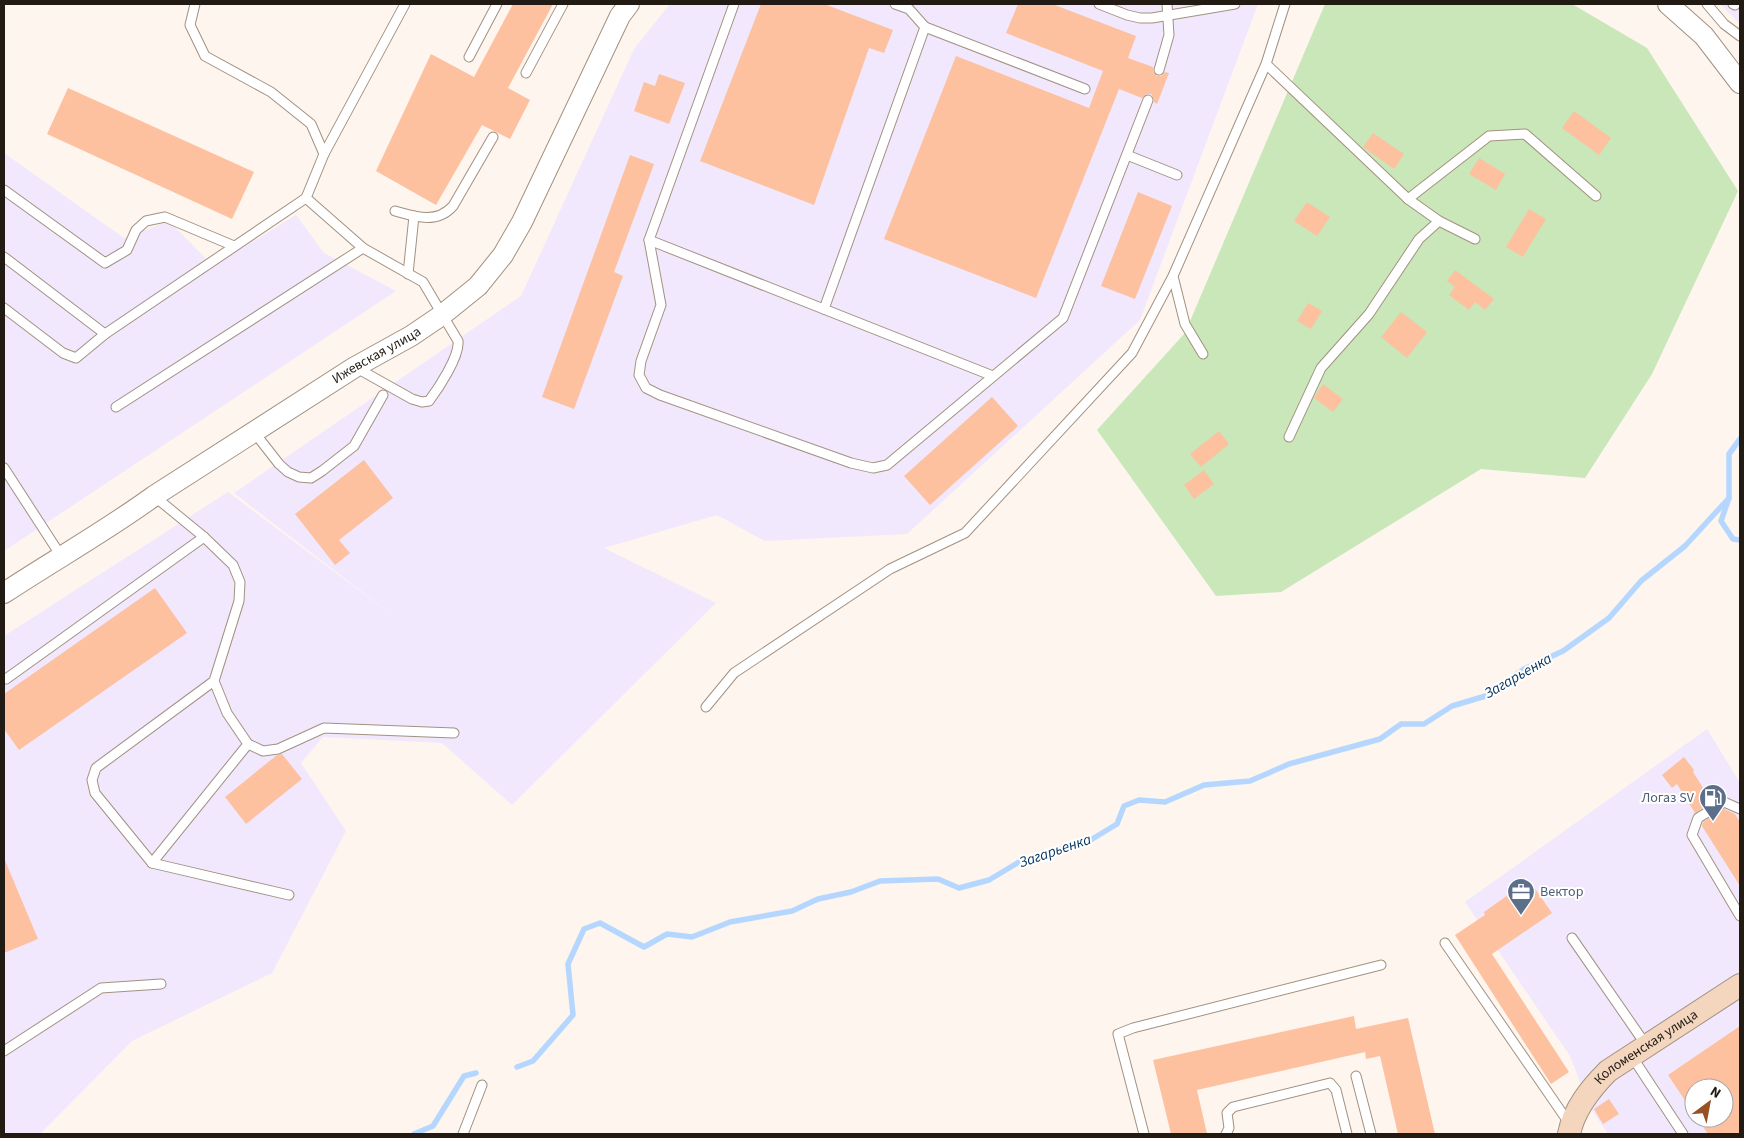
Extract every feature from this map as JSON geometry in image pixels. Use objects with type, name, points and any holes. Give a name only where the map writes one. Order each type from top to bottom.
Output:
[{"type":"main road","name":"Коломенская улица","points":[[1569,1130],[1579,1106],[1590,1090],[1608,1071],[1740,986]]},
{"type":"street","name":"Ижевская улица","points":[[4,593],[356,367],[411,336],[442,315],[478,286],[503,255],[522,222],[620,16],[629,4]]},
{"type":"street","points":[[1668,4],[1704,36],[1740,83]]},
{"type":"lane","points":[[195,4],[190,25],[205,56],[271,92],[311,124],[324,154]]},
{"type":"lane","points":[[4,308],[63,353],[76,358],[105,334],[306,198],[324,154],[404,4]]},
{"type":"lane","points":[[469,57],[497,4]]},
{"type":"lane","points":[[526,73],[563,4]]},
{"type":"lane","points":[[734,4],[650,240],[661,305],[641,361],[639,375],[646,388],[660,395],[851,463],[872,468],[887,464],[1063,318],[1148,100]]},
{"type":"lane","points":[[895,4],[909,9],[925,27],[1085,89]]},
{"type":"lane","points":[[1099,4],[1140,18],[1235,4]]},
{"type":"lane","points":[[1159,70],[1169,35],[1167,4]]},
{"type":"lane","points":[[706,707],[734,673],[890,569],[965,533],[1132,353],[1173,276],[1266,64],[1285,4]]},
{"type":"lane","points":[[1707,4],[1724,24],[1740,36]]},
{"type":"lane","points":[[824,309],[925,27]]},
{"type":"lane","points":[[1266,64],[1408,199],[1439,222],[1475,239]]},
{"type":"lane","points":[[1408,199],[1489,136],[1525,134],[1596,196]]},
{"type":"lane","points":[[395,211],[414,216],[434,218],[448,211],[453,206],[493,137]]},
{"type":"lane","points":[[1127,155],[1177,175]]},
{"type":"lane","points":[[4,190],[105,263],[127,250],[136,230],[146,221],[164,217],[234,246]]},
{"type":"lane","points":[[306,198],[362,248],[423,282],[458,341],[459,348],[428,401],[422,402],[412,399],[356,367]]},
{"type":"lane","points":[[408,274],[414,216]]},
{"type":"lane","points":[[1289,437],[1321,368],[1369,314],[1419,239],[1439,222]]},
{"type":"lane","points":[[650,240],[993,376]]},
{"type":"lane","points":[[116,407],[362,248]]},
{"type":"lane","points":[[4,257],[105,334]]},
{"type":"lane","points":[[1173,276],[1185,324],[1203,354]]},
{"type":"lane","points":[[254,432],[279,464],[288,472],[299,477],[311,478],[354,446],[383,395]]},
{"type":"lane","points":[[4,468],[61,556]]},
{"type":"lane","points":[[154,496],[233,565],[240,582],[239,601],[214,681],[96,768],[92,780],[95,793],[152,863],[289,895]]},
{"type":"lane","points":[[6,679],[204,538]]},
{"type":"lane","points":[[214,681],[227,713],[248,744],[263,751],[278,749],[324,728],[454,733]]},
{"type":"lane","points":[[152,863],[248,744]]},
{"type":"lane","points":[[1740,809],[1724,802],[1698,818],[1692,835],[1740,916]]},
{"type":"lane","points":[[1572,938],[1639,1050],[1684,1134]]},
{"type":"lane","points":[[1445,943],[1569,1130]]},
{"type":"lane","points":[[1144,1134],[1118,1034],[1133,1028],[1381,965]]},
{"type":"lane","points":[[4,1051],[101,988],[160,984]]},
{"type":"lane","points":[[1356,1076],[1371,1134]]},
{"type":"lane","points":[[1226,1134],[1229,1128],[1227,1113],[1233,1107],[1330,1083],[1336,1090],[1347,1134]]},
{"type":"lane","points":[[463,1134],[482,1085]]},
{"type":"shaded area","points":[[670,4],[1258,4],[1140,320],[907,534],[765,541],[717,515],[604,548],[716,603],[512,805],[442,743],[323,737],[301,763],[346,831],[272,973],[132,1041],[40,1134],[4,1134],[4,636],[228,492],[396,618],[234,493],[521,296],[634,49]]},
{"type":"shaded area","points":[[1720,4],[1740,4],[1740,24]]},
{"type":"shaded area","points":[[4,153],[124,238],[169,221],[213,266],[296,215],[324,253],[396,291],[4,551]]},
{"type":"shaded area","points":[[1707,729],[1740,783],[1740,1134],[1608,1134],[1589,1106],[1570,1056],[1465,902]]},
{"type":"green space","points":[[1325,4],[1572,4],[1647,48],[1738,191],[1652,374],[1585,478],[1481,469],[1281,592],[1216,596],[1097,430],[1185,333]]},
{"type":"building","points":[[513,4],[553,4],[508,88],[530,100],[510,139],[482,125],[436,205],[376,171],[431,54],[474,77]]},
{"type":"building","points":[[761,4],[824,4],[893,30],[884,53],[869,48],[814,205],[700,161]]},
{"type":"building","points":[[1018,4],[1052,4],[1136,36],[1128,58],[1153,67],[1153,72],[1157,76],[1161,76],[1165,72],[1169,73],[1157,104],[1154,102],[1151,94],[1147,94],[1142,98],[1119,89],[1036,298],[884,239],[956,56],[1089,108],[1103,71],[1006,33]]},
{"type":"building","points":[[659,74],[685,83],[669,124],[634,111],[644,82],[655,86]]},
{"type":"building","points":[[68,88],[254,172],[232,219],[47,134]]},
{"type":"building","points":[[1574,111],[1611,138],[1599,155],[1562,128]]},
{"type":"building","points":[[1373,133],[1404,154],[1394,169],[1363,147]]},
{"type":"building","points":[[630,155],[654,164],[614,272],[623,276],[574,409],[542,397]]},
{"type":"building","points":[[1479,158],[1505,174],[1496,190],[1469,174]]},
{"type":"building","points":[[1138,192],[1172,206],[1135,299],[1101,286]]},
{"type":"building","points":[[1307,202],[1330,217],[1317,236],[1294,221]]},
{"type":"building","points":[[1529,209],[1546,219],[1523,257],[1506,247]]},
{"type":"building","points":[[1455,270],[1494,299],[1485,310],[1475,302],[1469,310],[1449,295],[1455,287],[1447,281]]},
{"type":"building","points":[[1308,303],[1322,311],[1311,329],[1297,321]]},
{"type":"building","points":[[1401,312],[1427,332],[1407,358],[1381,337]]},
{"type":"building","points":[[1323,384],[1343,399],[1333,412],[1314,398]]},
{"type":"building","points":[[992,397],[1018,426],[930,505],[904,476]]},
{"type":"building","points":[[1219,431],[1229,444],[1201,467],[1190,454]]},
{"type":"building","points":[[364,460],[393,498],[339,540],[350,553],[335,565],[295,514]]},
{"type":"building","points":[[1204,470],[1214,484],[1194,499],[1184,485]]},
{"type":"building","points":[[155,588],[187,633],[19,750],[4,729],[4,694]]},
{"type":"building","points":[[282,754],[302,779],[246,824],[225,797],[277,755]]},
{"type":"building","points":[[1684,757],[1694,770],[1693,772],[1712,802],[1695,813],[1677,784],[1672,788],[1662,775]]},
{"type":"building","points":[[1724,809],[1735,814],[1740,822],[1740,886],[1702,826],[1703,822]]},
{"type":"building","points":[[4,858],[38,939],[4,953]]},
{"type":"building","points":[[1529,880],[1552,913],[1492,954],[1569,1072],[1551,1084],[1455,935],[1485,915],[1484,912]]},
{"type":"building","points":[[1354,1016],[1356,1029],[1408,1018],[1435,1134],[1398,1134],[1380,1056],[1366,1059],[1365,1052],[1197,1090],[1207,1134],[1171,1134],[1153,1060]]},
{"type":"building","points":[[1740,1026],[1740,1134],[1708,1134],[1704,1128],[1734,1128],[1734,1078],[1684,1078],[1684,1099],[1668,1075]]},
{"type":"building","points":[[1609,1099],[1619,1114],[1603,1124],[1594,1109]]},
{"type":"waterway","points":[[1740,439],[1729,454],[1729,498],[1721,521],[1733,539],[1740,540]]},
{"type":"waterway","name":"Загарьенка","points":[[517,1067],[533,1061],[573,1015],[568,964],[584,929],[600,923],[644,947],[667,934],[692,937],[730,922],[792,911],[818,899],[851,892],[880,881],[938,879],[959,888],[989,880],[1019,862],[1089,841],[1117,824],[1124,806],[1139,800],[1165,802],[1204,785],[1250,781],[1289,764],[1380,739],[1401,724],[1424,724],[1452,706],[1489,695],[1524,669],[1563,651],[1609,618],[1641,581],[1685,546],[1729,498]]},
{"type":"waterway","name":"Загарьенка","points":[[414,1134],[433,1126],[464,1076],[476,1073]]},
{"type":"place","name":"Логаз SV","points":[[1713,822]]},
{"type":"place","name":"Вектор","points":[[1521,916]]}]
